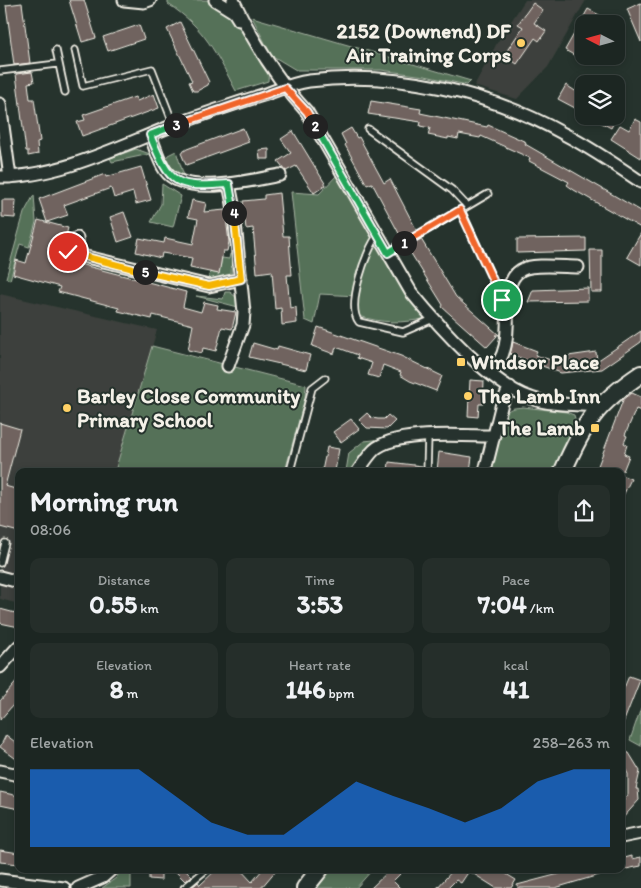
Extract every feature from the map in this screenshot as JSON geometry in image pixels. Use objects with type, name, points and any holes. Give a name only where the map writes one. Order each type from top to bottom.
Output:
[{"type":"street","points":[[124,0],[144,2],[150,0]]},
{"type":"street","points":[[215,0],[234,12],[285,88],[307,112],[411,292],[432,319],[490,372],[510,387],[530,398],[544,402],[600,406]]},
{"type":"street","points":[[233,0],[248,31]]},
{"type":"street","points":[[0,104],[5,178],[43,172],[74,163],[285,88],[308,82],[360,78],[408,83],[470,96],[531,118],[559,131],[641,182]]},
{"type":"street","points":[[150,135],[166,171],[174,179],[185,184],[229,184],[280,175]]},
{"type":"street","points":[[228,366],[243,325],[244,312],[234,204],[229,184]]},
{"type":"street","points":[[76,238],[73,254],[209,286],[241,279]]},
{"type":"street","points":[[490,372],[498,365],[506,348],[507,312],[513,278],[521,270],[533,267],[578,267]]},
{"type":"street","points":[[564,468],[578,438],[600,406],[641,374]]},
{"type":"street","points":[[486,468],[502,403],[510,387]]},
{"type":"street","points":[[360,468],[375,448],[404,438],[493,436]]},
{"type":"street","points":[[0,577],[15,581]]},
{"type":"street","points":[[0,667],[15,650]]},
{"type":"street","points":[[0,771],[15,774]]},
{"type":"street","points":[[625,836],[641,833]]},
{"type":"street","points":[[78,888],[103,877],[108,873]]},
{"type":"street","points":[[305,888],[317,873]]},
{"type":"street","points":[[0,880],[64,888]]},
{"type":"lane","points":[[56,50],[57,64],[65,92]]},
{"type":"lane","points":[[75,50],[83,86],[152,69],[174,126]]},
{"type":"lane","points":[[0,71],[57,64]]},
{"type":"lane","points":[[368,129],[452,190],[467,206]]},
{"type":"lane","points":[[388,253],[488,194]]},
{"type":"lane","points":[[460,210],[502,300]]},
{"type":"lane","points":[[378,235],[370,245],[354,299],[356,318],[360,322],[403,332],[432,319]]},
{"type":"lane","points":[[291,468],[312,388],[325,378]]},
{"type":"lane","points":[[427,468],[428,436]]},
{"type":"lane","points":[[0,563],[5,543]]},
{"type":"lane","points":[[184,888],[202,873]]},
{"type":"shaded area","points":[[525,0],[586,0],[577,15],[575,15],[575,19],[548,67],[517,99],[474,86],[497,43]]},
{"type":"shaded area","name":"Barley Close Community Primary School","points":[[0,294],[157,330],[116,468],[15,468],[15,603],[0,599]]},
{"type":"green space","points":[[168,0],[230,0],[241,31],[269,67],[268,81],[236,91],[201,32],[181,13],[168,4]]},
{"type":"green space","points":[[252,17],[471,81],[467,85],[425,76],[381,70],[296,70],[271,55]]},
{"type":"green space","points":[[136,149],[150,154],[112,162],[110,158]]},
{"type":"green space","points":[[176,151],[185,179],[169,166],[165,160],[168,155]]},
{"type":"green space","points":[[338,174],[405,295],[427,318],[401,322],[358,316],[357,296],[320,294],[314,324],[305,320],[291,192],[319,194]]},
{"type":"green space","points":[[162,184],[181,196],[173,227],[151,222],[161,204]]},
{"type":"green space","points":[[34,195],[36,222],[29,247],[20,244],[10,280],[6,278],[24,213]]},
{"type":"green space","points":[[230,254],[232,254],[231,276],[222,279],[208,279],[210,272],[219,274],[222,258],[229,259]]},
{"type":"green space","points":[[225,292],[230,292],[237,298],[238,307],[196,296],[223,299]]},
{"type":"green space","points":[[152,346],[306,385],[305,398],[286,468],[116,468]]},
{"type":"green space","points":[[523,407],[566,412],[574,415],[577,426],[557,468],[492,468],[501,422],[504,415],[511,409]]},
{"type":"green space","points":[[393,438],[357,468],[346,468],[349,453],[364,441]]},
{"type":"green space","points":[[641,708],[641,746],[630,740]]},
{"type":"green space","points":[[119,873],[131,873],[131,888],[102,888],[116,878]]},
{"type":"green space","points":[[325,873],[369,873],[356,888],[312,888]]},
{"type":"building","points":[[69,0],[84,0],[96,38],[82,42]]},
{"type":"building","points":[[22,3],[30,63],[14,65],[6,5]]},
{"type":"building","points":[[533,3],[543,10],[534,23],[546,31],[539,41],[535,38],[517,64],[504,55],[523,27],[518,24]]},
{"type":"building","points":[[641,3],[641,42],[627,9]]},
{"type":"building","points":[[588,9],[599,15],[585,15]]},
{"type":"building","points":[[180,22],[209,82],[208,85],[197,91],[193,91],[189,82],[192,81],[167,29]]},
{"type":"building","points":[[139,25],[144,39],[108,51],[103,37]]},
{"type":"building","points":[[575,32],[575,56],[565,50]]},
{"type":"building","points":[[32,72],[34,82],[28,83],[30,99],[34,99],[40,141],[37,142],[38,154],[28,156],[16,74]]},
{"type":"building","points":[[566,85],[575,91],[575,108],[558,99]]},
{"type":"building","points":[[154,94],[159,108],[82,136],[77,122],[85,120],[83,115],[135,97],[137,101]]},
{"type":"building","points":[[371,101],[421,109],[420,113],[487,127],[488,125],[526,142],[525,144],[641,211],[641,228],[574,190],[567,185],[569,182],[529,161],[530,158],[481,136],[480,138],[459,134],[458,139],[448,137],[448,139],[428,135],[430,128],[420,126],[421,122],[368,114]]},
{"type":"building","points":[[635,119],[641,122],[641,158],[611,139],[620,125],[629,130]]},
{"type":"building","points":[[243,128],[249,142],[186,165],[181,153],[187,149]]},
{"type":"building","points":[[351,128],[357,138],[359,137],[384,183],[390,179],[417,231],[402,239],[372,183],[367,185],[341,134]]},
{"type":"building","points":[[293,131],[326,185],[314,193],[296,166],[286,171],[278,161],[291,153],[281,139]]},
{"type":"building","points":[[269,149],[269,159],[260,159],[259,150]]},
{"type":"building","points":[[141,167],[151,200],[136,204],[133,192],[114,198],[111,188],[64,205],[68,215],[47,222],[39,199],[105,174],[106,177]]},
{"type":"building","points":[[279,193],[283,236],[289,236],[292,275],[287,275],[290,308],[296,307],[297,323],[282,325],[281,308],[275,309],[272,271],[257,273],[253,228],[246,229],[243,201],[264,199],[264,195]]},
{"type":"building","points":[[2,200],[16,200],[15,218],[2,217]]},
{"type":"building","points":[[192,200],[206,203],[204,212],[225,210],[229,242],[227,251],[223,251],[219,274],[190,268],[192,258],[162,253],[161,258],[136,252],[139,238],[164,243],[165,238],[193,244],[198,219],[188,217]]},
{"type":"building","points":[[124,212],[133,237],[118,242],[110,217]]},
{"type":"building","points":[[38,220],[68,228],[60,259],[186,292],[183,307],[201,312],[204,302],[218,305],[217,309],[236,312],[232,329],[222,327],[216,351],[203,348],[202,353],[188,350],[193,325],[153,315],[152,319],[118,311],[119,308],[58,292],[60,287],[13,274],[16,260],[26,263]]},
{"type":"building","points":[[641,233],[641,265],[627,257]]},
{"type":"building","points":[[586,238],[586,251],[517,253],[517,239]]},
{"type":"building","points":[[421,239],[456,297],[499,335],[495,335],[497,336],[487,347],[442,307],[443,305],[407,247]]},
{"type":"building","points":[[590,250],[602,250],[602,292],[591,292]]},
{"type":"building","points":[[588,288],[588,301],[528,302],[533,290]]},
{"type":"building","points":[[318,327],[401,356],[442,376],[436,391],[410,381],[400,375],[401,372],[383,365],[379,378],[368,375],[372,363],[357,358],[358,355],[336,347],[334,354],[312,346]]},
{"type":"building","points":[[641,331],[641,342],[602,369],[561,373],[510,354],[513,342],[537,351],[535,355],[570,366],[568,356],[596,352],[597,361]]},
{"type":"building","points":[[253,343],[277,350],[278,346],[310,355],[306,370],[249,357]]},
{"type":"building","points":[[470,380],[484,381],[483,404],[479,404],[478,417],[468,416]]},
{"type":"building","points":[[632,393],[641,397],[641,411],[636,409],[625,435],[627,436],[624,443],[627,445],[624,454],[629,456],[624,468],[597,468],[623,400]]},
{"type":"building","points":[[367,413],[372,418],[378,419],[384,419],[388,415],[395,421],[387,429],[367,428],[359,420]]},
{"type":"building","points":[[351,419],[359,429],[341,442],[333,432]]},
{"type":"building","points":[[0,423],[20,429],[5,486],[15,489],[15,531],[0,527]]},
{"type":"building","points":[[327,447],[339,449],[336,468],[323,468]]},
{"type":"building","points":[[439,452],[472,457],[470,468],[437,468]]},
{"type":"building","points":[[389,462],[422,466],[422,468],[388,468]]},
{"type":"building","points":[[625,477],[631,479],[625,492]]},
{"type":"building","points":[[0,609],[15,613],[15,626],[0,623]]},
{"type":"building","points":[[629,676],[640,680],[625,718],[625,686]]},
{"type":"building","points":[[15,684],[15,703],[0,720],[0,701]]},
{"type":"building","points":[[6,735],[15,742],[15,758],[0,747]]},
{"type":"building","points":[[625,752],[629,753],[640,771],[636,789],[638,789],[639,800],[625,816],[625,799],[628,795],[628,774],[625,768]]},
{"type":"building","points":[[0,792],[15,795],[15,808],[0,805]]},
{"type":"building","points":[[0,850],[15,852],[15,864],[0,862]]},
{"type":"building","points":[[632,856],[632,859],[641,857],[641,866],[625,869],[625,858]]},
{"type":"building","points":[[149,873],[161,873],[161,880],[149,879]]},
{"type":"building","points":[[177,873],[189,873],[192,876],[185,881]]},
{"type":"building","points":[[213,873],[244,873],[252,882],[260,873],[274,873],[261,888],[191,888],[198,882],[200,885]]},
{"type":"building","points":[[387,873],[401,873],[393,881],[400,888],[371,888]]},
{"type":"building","points":[[450,873],[468,873],[461,883],[456,880],[448,888],[437,888]]},
{"type":"building","points":[[472,873],[505,873],[516,880],[511,888],[496,888]]},
{"type":"building","points":[[563,873],[606,873],[555,888],[518,888],[517,885]]},
{"type":"place","name":"2152 (Downend) DF Air Training Corps","points":[[521,43]]},
{"type":"place","name":"Windsor Place","points":[[461,362]]},
{"type":"place","name":"The Lamb Inn","points":[[468,396]]},
{"type":"place","name":"Barley Close Community Primary School","points":[[67,408]]},
{"type":"place","name":"The Lamb","points":[[595,428]]},
{"type":"route","points":[[68,252],[111,264],[209,286],[241,279],[234,204],[229,184],[185,184],[174,179],[166,171],[150,135],[228,106],[285,88],[307,112],[388,253],[460,210],[502,300]]}]
